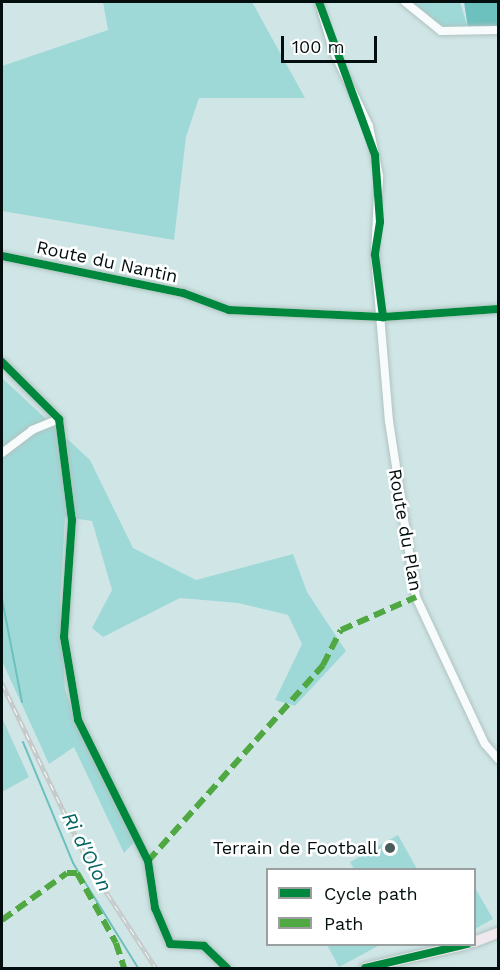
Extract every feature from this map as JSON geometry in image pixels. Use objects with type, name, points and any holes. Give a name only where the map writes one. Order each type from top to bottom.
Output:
[{"type":"main road","points":[[476,941],[498,933]]},
{"type":"main road","points":[[365,969],[463,946]]},
{"type":"street","name":"Route du Plan","points":[[319,2],[375,155],[380,222],[375,255],[383,316],[394,477],[416,597],[486,744],[498,759]]},
{"type":"street","points":[[405,2],[441,31],[498,30]]},
{"type":"street","name":"Route du Nantin","points":[[2,256],[183,293],[229,310],[383,316],[498,309]]},
{"type":"street","points":[[2,362],[59,419],[72,520],[64,637],[78,720],[148,861],[155,908],[170,944],[204,946],[227,969]]},
{"type":"street","points":[[2,453],[32,430],[59,419]]},
{"type":"shaded area","points":[[103,2],[252,2],[305,98],[199,98],[186,137],[174,240],[2,211],[2,66],[108,30]]},
{"type":"shaded area","points":[[410,2],[460,2],[468,28],[443,28]]},
{"type":"shaded area","points":[[464,2],[498,2],[498,29],[468,28]]},
{"type":"shaded area","points":[[2,378],[90,460],[133,548],[196,580],[293,554],[307,592],[346,651],[295,706],[275,700],[302,644],[288,615],[238,603],[180,598],[103,637],[92,628],[112,590],[92,521],[65,517],[60,602],[65,689],[76,723],[134,842],[124,853],[74,747],[49,764],[2,661]]},
{"type":"shaded area","points":[[2,718],[29,777],[2,792]]},
{"type":"shaded area","name":"Terrain de Football","points":[[398,835],[416,868],[353,868],[350,862]]},
{"type":"shaded area","points":[[476,889],[493,919],[476,928]]},
{"type":"shaded area","points":[[328,946],[378,946],[339,967]]},
{"type":"waterway","name":"Ri d'Olon","points":[[2,494],[2,537]]},
{"type":"waterway","name":"Ri d'Olon","points":[[2,599],[22,702]]},
{"type":"waterway","name":"Ri d'Olon","points":[[23,742],[73,863],[138,968]]},
{"type":"railway","points":[[2,683],[92,870],[156,968]]},
{"type":"marked path","points":[[148,861],[323,665],[341,630],[416,597]]},
{"type":"marked path","points":[[2,920],[67,873],[77,873],[116,943],[124,968]]},
{"type":"cycle path","points":[[319,2],[375,155],[380,222],[375,255],[383,317]]},
{"type":"cycle path","points":[[2,256],[183,293],[229,310],[383,317],[498,309]]},
{"type":"cycle path","points":[[2,362],[59,419],[72,520],[64,637],[78,720],[148,861],[155,908],[170,944],[204,946],[227,968]]},
{"type":"cycle path","points":[[365,968],[458,946]]},
{"type":"place","name":"Terrain de Football","points":[[390,848]]}]
